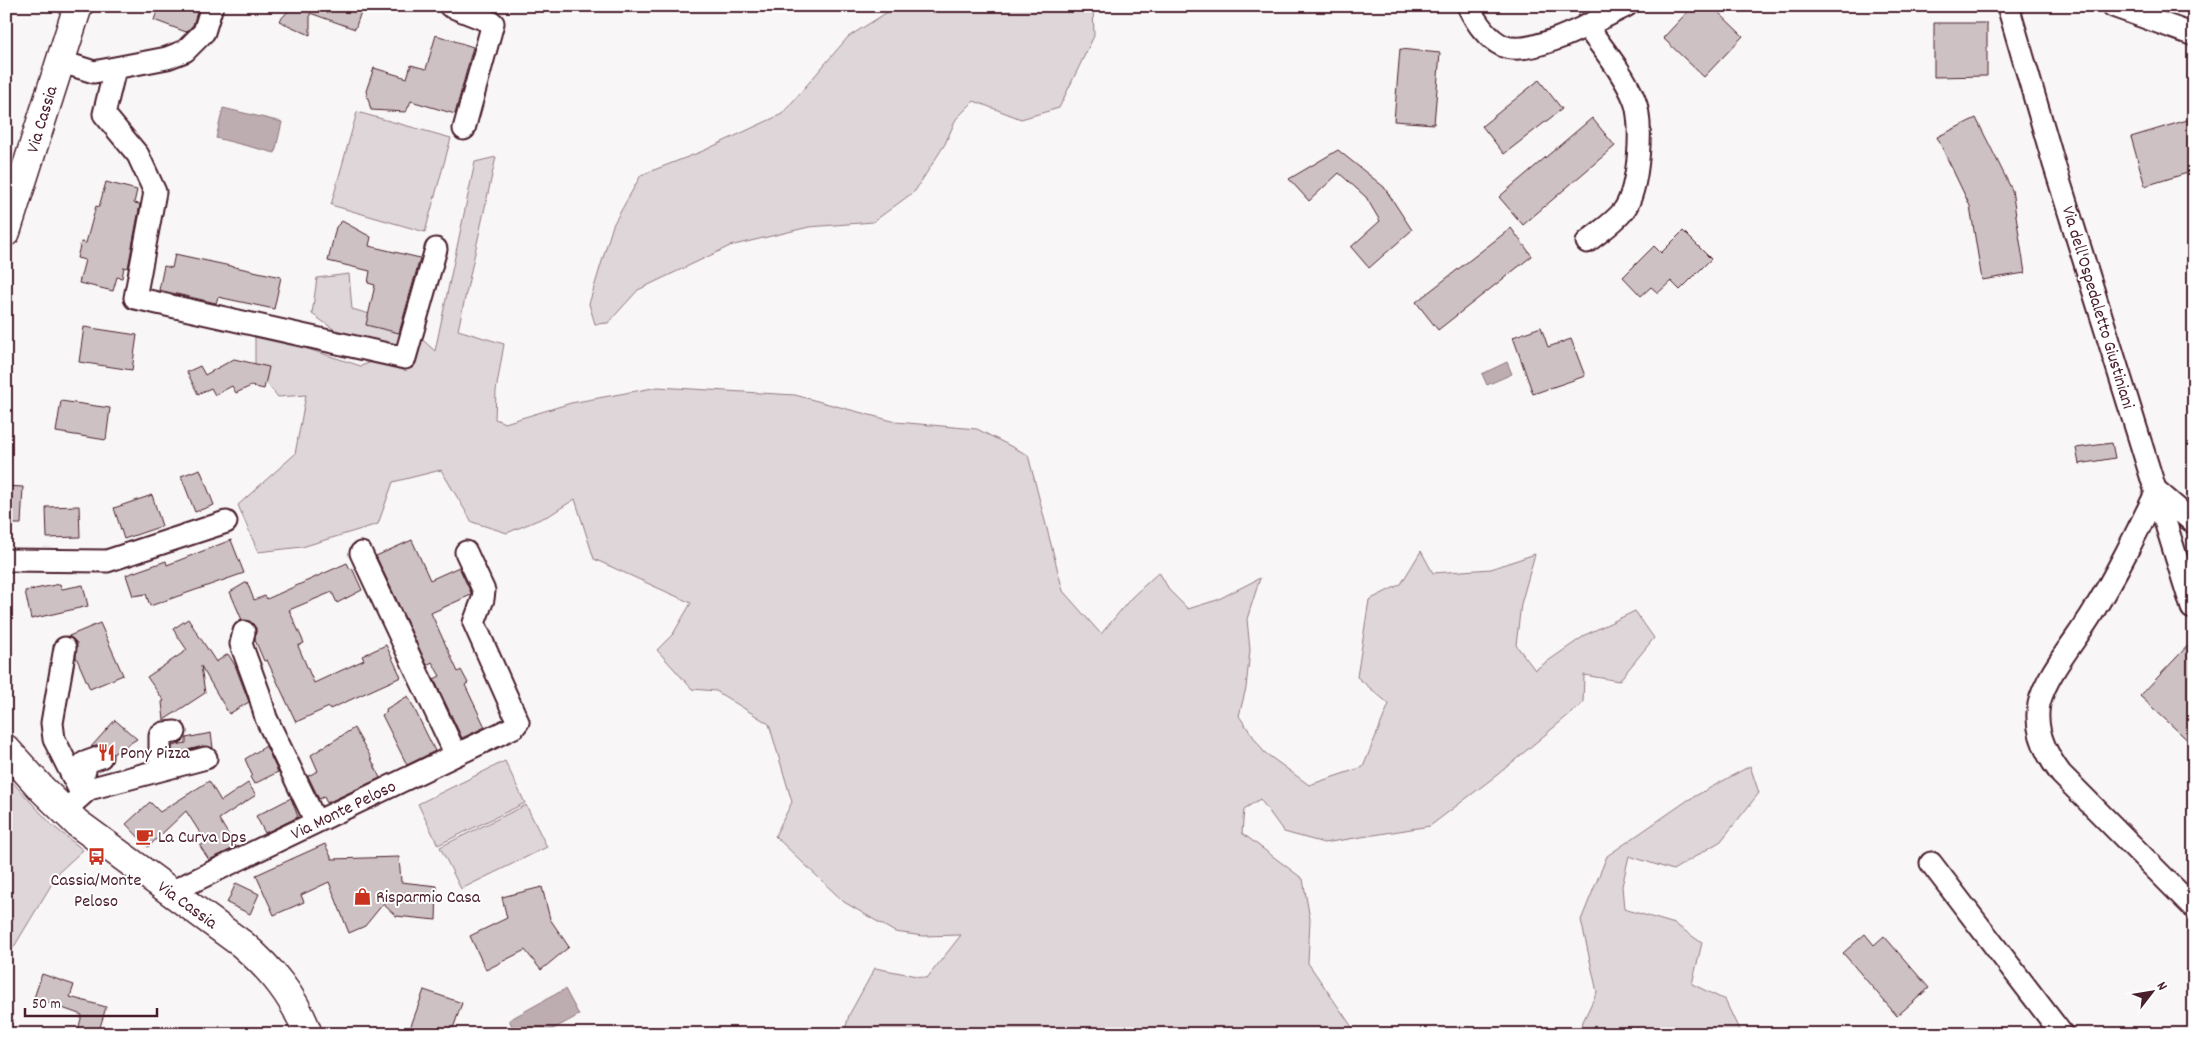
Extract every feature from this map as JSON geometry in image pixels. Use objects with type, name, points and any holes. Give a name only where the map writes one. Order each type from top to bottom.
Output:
[{"type":"main road","name":"Via Cassia","points":[[6,232],[76,7]]},
{"type":"main road","name":"Via Cassia","points":[[6,749],[24,770],[73,794],[77,823],[242,944],[268,966],[299,1011],[308,1034]]},
{"type":"street","points":[[59,61],[94,72],[167,58],[185,51],[204,32],[212,6]]},
{"type":"street","points":[[450,6],[493,23],[464,129]]},
{"type":"street","points":[[1468,6],[1483,30],[1505,46],[1518,48],[1540,45],[1626,6]]},
{"type":"street","name":"Via dell'Ospedaletto Giustiniani","points":[[2008,6],[2057,173],[2192,608]]},
{"type":"street","points":[[2112,6],[2194,35]]},
{"type":"street","points":[[1586,25],[1632,94],[1637,108],[1640,135],[1633,189],[1628,204],[1618,216],[1587,242]]},
{"type":"street","points":[[115,69],[104,114],[138,155],[155,192],[135,298],[406,358],[436,249]]},
{"type":"street","points":[[2194,523],[2157,491],[2112,582],[2077,639],[2050,677],[2039,705],[2038,723],[2046,752],[2061,774],[2194,908]]},
{"type":"street","points":[[6,560],[107,561],[226,522]]},
{"type":"street","name":"Via Monte Peloso","points":[[171,892],[456,755],[514,726],[518,722],[474,623],[484,591],[466,552]]},
{"type":"street","points":[[361,553],[456,755]]},
{"type":"street","points":[[244,632],[241,644],[260,693],[266,718],[316,822]]},
{"type":"street","points":[[65,648],[52,723],[54,740],[73,794]]},
{"type":"street","points":[[160,770],[160,736],[164,733],[174,732]]},
{"type":"street","points":[[73,794],[85,770],[84,763],[101,758]]},
{"type":"street","points":[[73,794],[89,788],[206,758]]},
{"type":"street","points":[[1931,863],[2062,1034]]},
{"type":"shaded area","points":[[897,6],[1093,6],[1094,36],[1059,108],[1021,119],[974,101],[956,119],[945,144],[915,191],[873,222],[809,227],[730,246],[638,290],[608,323],[595,324],[589,304],[613,225],[641,175],[703,151],[782,114],[848,37]]},
{"type":"shaded area","points":[[223,108],[282,122],[275,153],[216,138]]},
{"type":"shaded area","points":[[357,112],[451,138],[425,232],[331,205]]},
{"type":"shaded area","points":[[496,157],[458,330],[504,344],[496,391],[495,419],[505,423],[571,403],[658,387],[795,395],[896,422],[977,429],[1028,455],[1063,591],[1101,634],[1132,597],[1159,572],[1170,591],[1188,609],[1217,600],[1260,578],[1247,619],[1250,650],[1246,688],[1239,716],[1264,752],[1309,785],[1363,767],[1389,704],[1357,677],[1369,600],[1401,584],[1421,551],[1433,573],[1491,569],[1535,554],[1521,604],[1516,645],[1535,670],[1587,634],[1635,611],[1654,638],[1619,681],[1584,675],[1583,703],[1497,775],[1430,826],[1324,843],[1284,832],[1260,799],[1244,809],[1242,833],[1303,879],[1310,919],[1308,963],[1352,1027],[1353,1034],[844,1034],[849,1015],[875,968],[927,978],[961,935],[923,936],[895,932],[844,902],[775,836],[792,802],[769,724],[716,691],[692,689],[657,650],[673,634],[691,603],[594,559],[575,499],[550,515],[507,533],[472,522],[441,470],[393,482],[378,524],[302,547],[258,552],[238,505],[295,454],[306,395],[278,397],[255,369],[255,332],[361,366],[392,354],[368,353],[312,314],[317,278],[349,274],[352,309],[405,324],[435,351],[475,162]]},
{"type":"shaded area","points":[[1507,362],[1512,374],[1487,385],[1482,374]]},
{"type":"shaded area","points":[[505,761],[525,803],[438,845],[418,804]]},
{"type":"shaded area","points":[[1750,766],[1759,793],[1721,841],[1673,870],[1629,856],[1622,886],[1624,909],[1675,924],[1702,943],[1692,984],[1725,1000],[1741,1034],[1577,1034],[1597,992],[1581,920],[1607,856],[1688,800]]},
{"type":"shaded area","points":[[6,775],[52,825],[83,850],[59,872],[6,960]]},
{"type":"shaded area","points":[[526,805],[547,847],[461,889],[440,847]]},
{"type":"shaded area","points":[[565,989],[579,1015],[544,1034],[516,1034],[509,1020]]},
{"type":"building","points":[[159,6],[199,6],[193,25],[186,32],[154,20]]},
{"type":"building","points":[[293,6],[363,6],[355,29],[310,13],[310,35],[279,21]]},
{"type":"building","points":[[1693,6],[1712,6],[1743,36],[1704,77],[1663,38]]},
{"type":"building","points":[[1934,23],[1987,23],[1987,76],[1934,77]]},
{"type":"building","points":[[436,35],[473,47],[455,114],[411,101],[406,112],[371,110],[366,91],[374,68],[407,78],[411,65],[426,69]]},
{"type":"building","points":[[1400,49],[1440,53],[1434,124],[1394,121]]},
{"type":"building","points":[[1539,80],[1562,109],[1504,154],[1482,126]]},
{"type":"building","points":[[1592,118],[1615,146],[1523,225],[1499,197]]},
{"type":"building","points":[[1976,118],[2012,190],[2025,273],[1982,280],[1970,206],[1937,137]]},
{"type":"building","points":[[2194,118],[2194,171],[2145,186],[2131,137]]},
{"type":"building","points":[[1338,150],[1384,187],[1412,230],[1369,268],[1351,247],[1380,221],[1366,197],[1339,173],[1309,201],[1289,179]]},
{"type":"building","points":[[106,182],[137,190],[134,203],[140,204],[128,268],[124,267],[122,278],[117,277],[113,291],[79,283],[85,260],[77,258],[81,242],[86,243],[96,206],[99,207]]},
{"type":"building","points":[[342,221],[371,237],[369,246],[420,258],[399,333],[366,325],[375,285],[368,283],[370,271],[328,261],[336,227]]},
{"type":"building","points":[[1511,228],[1532,256],[1438,330],[1416,302]]},
{"type":"building","points":[[1683,231],[1711,259],[1680,290],[1671,281],[1658,293],[1651,287],[1641,296],[1623,277],[1654,246],[1661,253]]},
{"type":"building","points":[[175,254],[281,277],[274,309],[218,297],[216,303],[159,290],[164,266],[172,268]]},
{"type":"building","points":[[84,327],[137,335],[132,370],[79,362]]},
{"type":"building","points":[[1541,327],[1548,347],[1571,339],[1585,376],[1533,394],[1513,337]]},
{"type":"building","points":[[234,359],[269,367],[264,389],[251,386],[236,393],[232,386],[215,395],[211,388],[198,394],[187,372],[200,366],[205,375]]},
{"type":"building","points":[[61,401],[110,408],[106,440],[56,432]]},
{"type":"building","points":[[2112,443],[2115,458],[2079,464],[2076,448]]},
{"type":"building","points":[[200,469],[214,505],[195,512],[181,476]]},
{"type":"building","points":[[6,486],[23,487],[21,524],[6,524]]},
{"type":"building","points":[[152,495],[162,526],[124,539],[114,508]]},
{"type":"building","points":[[79,506],[80,537],[47,538],[46,507]]},
{"type":"building","points":[[231,540],[244,573],[150,606],[146,594],[133,596],[126,575],[166,561],[167,565]]},
{"type":"building","points":[[412,540],[430,580],[459,567],[471,593],[471,595],[431,613],[458,672],[461,670],[468,683],[465,685],[485,727],[462,738],[434,679],[440,676],[432,662],[427,665],[376,556]]},
{"type":"building","points":[[347,563],[350,569],[352,568],[362,590],[337,603],[332,592],[289,610],[304,643],[298,646],[314,683],[364,660],[362,656],[386,645],[401,677],[296,722],[267,660],[264,661],[255,640],[256,628],[252,623],[242,620],[230,592],[247,582],[254,600],[265,596],[267,599]]},
{"type":"building","points":[[60,584],[62,589],[83,585],[88,606],[31,619],[25,591]]},
{"type":"building","points":[[188,619],[216,662],[228,654],[235,665],[249,702],[229,714],[201,666],[205,693],[164,720],[162,702],[164,701],[147,677],[187,650],[173,629]]},
{"type":"building","points":[[100,623],[123,675],[90,689],[76,657],[77,643],[69,636]]},
{"type":"building","points":[[2194,639],[2194,746],[2140,696]]},
{"type":"building","points":[[408,696],[435,751],[407,765],[382,715],[387,712],[386,709]]},
{"type":"building","points":[[115,720],[137,739],[113,754],[104,745],[91,747]]},
{"type":"building","points":[[354,728],[380,778],[327,803],[324,797],[319,799],[308,776],[318,771],[311,755]]},
{"type":"building","points":[[211,733],[213,748],[203,746],[172,754],[172,746],[186,743],[186,738]]},
{"type":"building","points":[[266,746],[278,772],[254,784],[245,759]]},
{"type":"building","points":[[209,781],[221,801],[248,783],[256,795],[219,819],[236,847],[209,860],[200,846],[206,842],[186,811],[148,847],[126,824],[150,802],[160,812]]},
{"type":"building","points":[[291,798],[298,817],[265,833],[256,816]]},
{"type":"building","points":[[325,844],[332,859],[399,857],[401,882],[437,886],[436,920],[396,916],[383,904],[365,926],[349,933],[329,882],[301,895],[304,902],[274,915],[256,875]]},
{"type":"building","points":[[236,883],[259,894],[250,914],[227,903]]},
{"type":"building","points":[[542,887],[550,919],[569,947],[541,970],[525,950],[486,970],[470,936],[507,918],[502,897]]},
{"type":"building","points":[[1865,934],[1874,945],[1884,936],[1929,988],[1897,1016],[1843,953]]},
{"type":"building","points":[[42,974],[74,985],[70,997],[106,1007],[98,1034],[77,1034],[82,1015],[34,998]]},
{"type":"building","points":[[424,990],[462,1003],[451,1034],[408,1034]]},
{"type":"place","name":"Pony Pizza","points":[[106,752]]},
{"type":"place","name":"La Curva Dps","points":[[144,836]]},
{"type":"place","name":"Cassia/Monte Peloso","points":[[96,856]]},
{"type":"place","name":"Risparmio Casa","points":[[362,896]]}]
